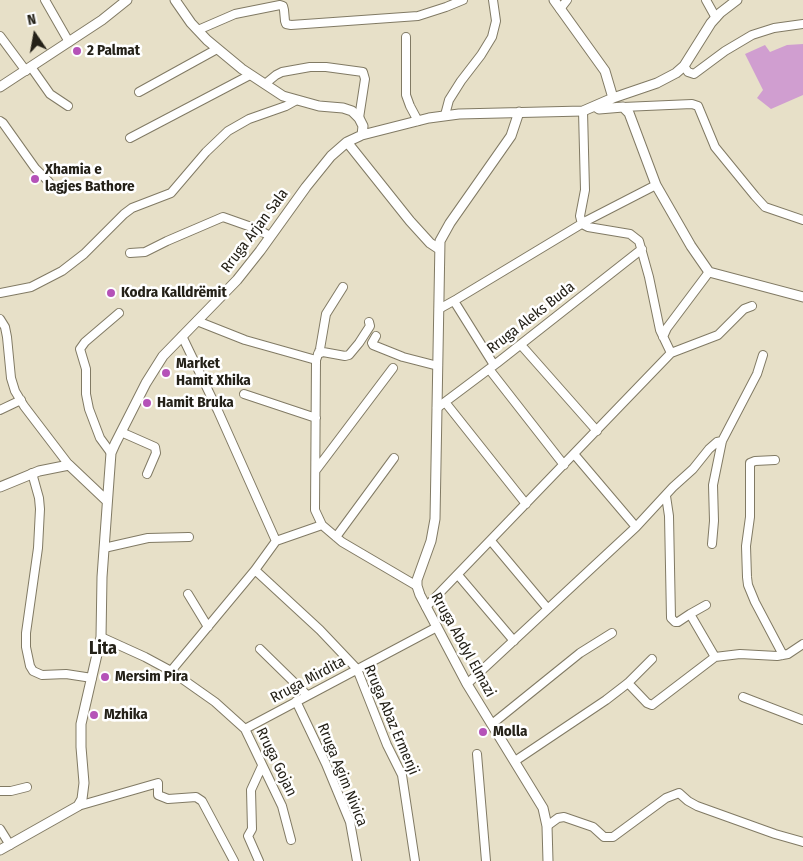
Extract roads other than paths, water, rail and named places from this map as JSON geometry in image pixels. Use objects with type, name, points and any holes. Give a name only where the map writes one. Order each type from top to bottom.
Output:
[{"type":"street","points":[[45,0],[69,42]]},
{"type":"street","points":[[0,87],[102,20],[126,0]]},
{"type":"street","points":[[176,0],[198,30],[216,49],[250,75],[283,96],[319,106],[343,108],[352,111],[359,118],[363,126],[362,135]]},
{"type":"street","points":[[198,30],[235,14],[280,5],[283,6],[286,24],[290,25],[418,16],[446,8],[463,0]]},
{"type":"street","points":[[445,115],[449,100],[481,56],[492,37],[496,21],[493,0]]},
{"type":"street","points":[[554,0],[605,71],[613,98]]},
{"type":"street","points":[[560,9],[567,0]]},
{"type":"street","points":[[706,0],[716,18]]},
{"type":"street","name":"Rruga Arjan Sala","points":[[78,806],[82,799],[84,784],[81,724],[102,637],[101,588],[111,453],[154,370],[164,356],[237,280],[331,156],[347,142],[362,135],[445,115],[583,111],[594,107],[613,98],[657,83],[676,73],[684,66],[716,18],[728,5],[737,0]]},
{"type":"street","points":[[684,66],[688,72],[694,74],[725,51],[752,36],[774,28],[803,24]]},
{"type":"street","points":[[0,36],[50,94],[68,106]]},
{"type":"street","points":[[406,37],[406,95],[418,121]]},
{"type":"street","points":[[139,92],[216,49]]},
{"type":"street","points":[[265,84],[282,72],[310,67],[326,67],[363,72],[365,79],[359,118]]},
{"type":"street","points":[[130,138],[250,75]]},
{"type":"street","points":[[0,293],[20,291],[62,271],[84,254],[132,208],[171,194],[206,152],[228,131],[249,119],[286,106],[295,100]]},
{"type":"street","points":[[594,107],[599,109],[692,104],[698,106],[715,147],[760,202],[765,207],[803,220]]},
{"type":"street","points":[[623,107],[628,113],[656,185],[690,246],[709,272],[803,297]]},
{"type":"street","points":[[583,111],[585,190],[580,216],[582,224],[588,227],[630,234],[639,241],[663,337],[671,353]]},
{"type":"street","points":[[347,142],[410,221],[430,243],[439,248],[442,234],[511,136],[519,112]]},
{"type":"street","points":[[0,121],[35,168],[49,182]]},
{"type":"street","points":[[438,308],[454,301],[582,224],[656,185]]},
{"type":"street","points":[[130,254],[145,252],[223,217],[257,229],[270,236]]},
{"type":"street","name":"Rruga Abdyl Elmazi","points":[[439,248],[435,518],[431,541],[417,580],[417,586],[420,596],[467,684],[543,808],[547,826],[548,861]]},
{"type":"street","name":"Rruga Aleks Buda","points":[[437,408],[642,249]]},
{"type":"street","points":[[663,337],[667,328],[709,272]]},
{"type":"street","points":[[343,287],[326,314],[317,357],[315,510],[322,526],[336,537],[417,586]]},
{"type":"street","points":[[454,301],[492,367],[564,465]]},
{"type":"street","points":[[426,607],[671,353],[718,335],[744,309],[752,306]]},
{"type":"street","points":[[111,453],[100,438],[89,409],[86,394],[86,369],[80,349],[85,342],[119,313]]},
{"type":"street","points":[[0,319],[5,327],[11,378],[15,391],[69,465],[107,500]]},
{"type":"street","points":[[197,321],[245,340],[317,357]]},
{"type":"street","points":[[317,357],[323,352],[349,355],[370,326],[369,322]]},
{"type":"street","points":[[182,336],[276,541]]},
{"type":"street","points":[[376,336],[372,343],[373,345],[403,357],[438,366]]},
{"type":"street","points":[[521,344],[597,431]]},
{"type":"street","points":[[712,544],[714,521],[713,485],[722,441],[757,374],[763,355]]},
{"type":"street","points":[[316,470],[393,368]]},
{"type":"street","points":[[244,394],[316,418]]},
{"type":"street","points":[[0,410],[21,400]]},
{"type":"street","points":[[445,402],[526,504]]},
{"type":"street","points":[[121,432],[155,447],[156,453],[147,474]]},
{"type":"street","points":[[467,684],[636,527],[673,487],[693,469],[709,449],[717,442],[722,441]]},
{"type":"street","points":[[574,454],[636,527]]},
{"type":"street","points":[[336,537],[394,458]]},
{"type":"street","points":[[775,460],[750,463],[750,517],[746,546],[750,591],[783,655]]},
{"type":"street","points":[[1,485],[32,473],[69,465]]},
{"type":"street","points":[[32,473],[40,498],[40,517],[26,633],[26,647],[30,666],[33,671],[42,674],[66,674],[92,678]]},
{"type":"street","points":[[666,496],[669,516],[671,618],[678,622],[706,604]]},
{"type":"street","points":[[171,671],[255,570],[276,541],[322,526]]},
{"type":"street","points":[[104,548],[148,538],[188,537]]},
{"type":"street","points":[[491,541],[548,609]]},
{"type":"street","name":"Rruga Abaz Ermenji","points":[[255,570],[320,630],[357,669],[387,745],[402,775],[415,861]]},
{"type":"street","points":[[458,575],[514,641]]},
{"type":"street","points":[[188,594],[208,627]]},
{"type":"street","points":[[690,614],[716,657]]},
{"type":"street","name":"Rruga Mirdita","points":[[245,729],[437,627]]},
{"type":"street","points":[[492,724],[580,654],[612,633]]},
{"type":"street","name":"Rruga Gojan","points":[[102,637],[171,671],[216,702],[245,729],[282,806],[292,840]]},
{"type":"street","points":[[628,683],[647,703],[652,705],[716,657],[740,654],[783,655],[803,644]]},
{"type":"street","points":[[260,650],[307,695]]},
{"type":"street","points":[[515,761],[628,683],[652,659]]},
{"type":"street","points":[[743,697],[803,720]]},
{"type":"street","name":"Rruga Agim Nivica","points":[[296,701],[326,764],[350,822],[357,861]]},
{"type":"street","points":[[478,754],[486,861]]},
{"type":"street","points":[[259,861],[248,836],[252,829],[251,790],[262,766]]},
{"type":"street","points":[[0,850],[78,806],[158,783],[158,795],[168,799],[196,797],[202,801],[234,861]]},
{"type":"street","points":[[0,791],[11,791],[27,787]]},
{"type":"street","points":[[547,826],[558,818],[564,817],[593,827],[604,837],[613,837],[666,798],[679,793],[697,806],[803,842]]},
{"type":"street","points":[[0,829],[10,845]]},
{"type":"place","name":"2 Palmat","points":[[77,51]]},
{"type":"place","name":"Xhamia e lagjes Bathore","points":[[35,179]]},
{"type":"place","name":"Kodra Kalldrëmit","points":[[111,293]]},
{"type":"place","name":"Market Hamit Xhika","points":[[166,373]]},
{"type":"place","name":"Hamit Bruka","points":[[147,403]]},
{"type":"place","name":"Mersim Pira","points":[[105,677]]},
{"type":"place","name":"Mzhika","points":[[94,715]]},
{"type":"place","name":"Molla","points":[[483,732]]},
{"type":"district","name":"Lita","points":[[103,649]]}]
